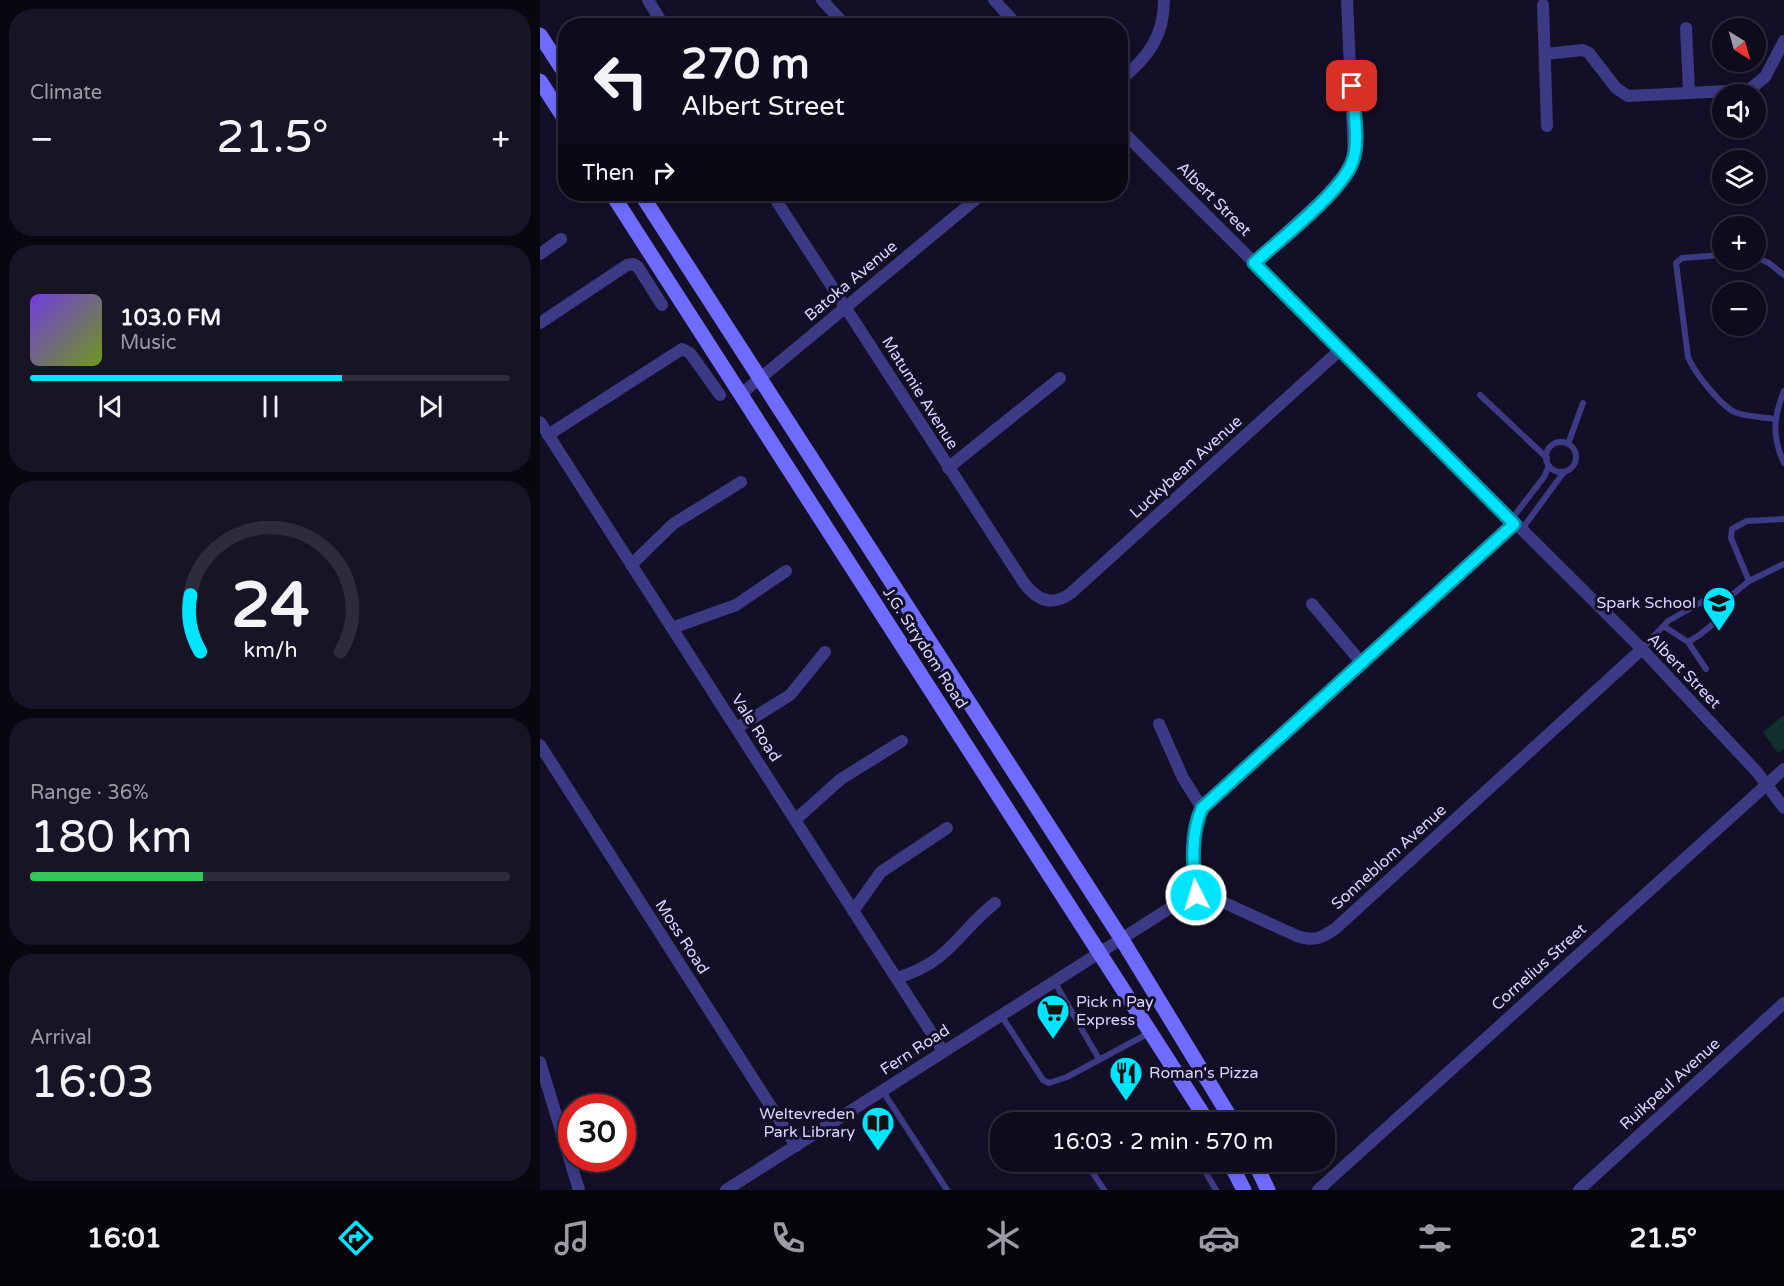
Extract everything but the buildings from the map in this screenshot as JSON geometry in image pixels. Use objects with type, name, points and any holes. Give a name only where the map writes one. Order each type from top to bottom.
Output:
[{"type":"street","points":[[648,0],[659,18]]},
{"type":"street","points":[[822,0],[839,18]]},
{"type":"street","points":[[994,0],[1011,18]]},
{"type":"street","points":[[1128,72],[1155,45],[1162,27],[1164,0]]},
{"type":"street","points":[[1254,263],[1336,187],[1354,159],[1347,0]]},
{"type":"street","points":[[1543,5],[1547,126]]},
{"type":"street","points":[[1686,27],[1689,91]]},
{"type":"street","points":[[540,35],[558,63]]},
{"type":"street","points":[[1545,54],[1583,50],[1589,53],[1616,88],[1628,96],[1689,91],[1749,90],[1765,77],[1784,41]]},
{"type":"street","points":[[540,81],[558,109]]},
{"type":"street","name":"Albert Street","points":[[1128,137],[1642,649],[1767,783],[1784,808]]},
{"type":"street","name":"J.G. Strydom Road","points":[[616,201],[1202,1112]]},
{"type":"street","name":"J.G. Strydom Road","points":[[646,201],[1121,938],[1227,1112]]},
{"type":"street","name":"Matumie Avenue","points":[[777,201],[1029,590],[1039,599],[1049,601]]},
{"type":"street","name":"Batoka Avenue","points":[[741,395],[974,201]]},
{"type":"street","points":[[540,254],[561,239]]},
{"type":"street","points":[[540,323],[627,265],[638,267],[662,305]]},
{"type":"street","points":[[548,435],[682,349],[690,353],[720,395]]},
{"type":"street","name":"Luckybean Avenue","points":[[1049,601],[1056,601],[1071,593],[1340,350]]},
{"type":"street","points":[[948,468],[1060,378]]},
{"type":"street","name":"Vale Road","points":[[540,422],[943,1051]]},
{"type":"street","points":[[632,565],[673,524],[741,482]]},
{"type":"street","points":[[1121,938],[1196,895],[1193,865],[1195,839],[1202,808],[1360,661],[1515,525]]},
{"type":"street","points":[[672,628],[729,608],[786,571]]},
{"type":"street","points":[[1312,604],[1360,661]]},
{"type":"street","name":"Sonneblom Avenue","points":[[1196,895],[1214,898],[1297,936],[1307,939],[1322,938],[1336,928],[1642,649]]},
{"type":"street","points":[[737,728],[790,695],[825,652]]},
{"type":"street","points":[[1159,724],[1183,778],[1202,808]]},
{"type":"street","points":[[795,820],[836,784],[902,741]]},
{"type":"street","name":"Moss Road","points":[[540,745],[796,1146]]},
{"type":"street","name":"Cornelius Street","points":[[1318,1190],[1784,769]]},
{"type":"street","points":[[853,910],[881,873],[947,828]]},
{"type":"street","points":[[897,978],[920,971],[937,960],[971,923],[995,903]]},
{"type":"street","name":"Fern Road","points":[[726,1190],[740,1186],[882,1090],[1121,938]]},
{"type":"street","name":"Ruikpeul Avenue","points":[[1579,1190],[1784,1003]]},
{"type":"street","points":[[540,1062],[579,1190]]},
{"type":"street","points":[[1235,1172],[1244,1190]]},
{"type":"street","points":[[1259,1172],[1268,1190]]},
{"type":"lane","points":[[1712,256],[1682,258],[1676,263],[1688,357],[1694,368],[1730,410],[1739,414],[1775,419]]},
{"type":"lane","points":[[1766,262],[1784,275]]},
{"type":"lane","points":[[1784,391],[1773,429],[1784,463]]},
{"type":"lane","points":[[1480,395],[1546,458],[1549,466],[1556,471],[1563,472]]},
{"type":"lane","points":[[1568,444],[1583,403]]},
{"type":"lane","points":[[1515,525],[1563,472],[1575,463],[1574,449],[1568,444],[1553,445],[1546,458]]},
{"type":"lane","points":[[1515,525],[1549,466]]},
{"type":"lane","points":[[1749,580],[1731,538],[1732,529],[1747,521],[1784,519]]},
{"type":"lane","points":[[1727,599],[1749,580],[1784,564]]},
{"type":"lane","points":[[1642,649],[1665,627],[1668,621],[1679,614],[1714,595],[1727,599]]},
{"type":"lane","points":[[1689,642],[1703,634],[1719,618],[1728,606],[1727,599]]},
{"type":"lane","points":[[1665,627],[1675,637],[1689,642],[1706,669]]},
{"type":"lane","points":[[1053,981],[1099,1059]]},
{"type":"lane","points":[[1000,1015],[1046,1082],[1051,1083],[1068,1077],[1151,1032]]},
{"type":"lane","points":[[882,1090],[947,1190]]},
{"type":"lane","points":[[1205,1172],[1216,1190]]},
{"type":"lane","points":[[1093,1173],[1104,1190]]},
{"type":"green space","points":[[1784,715],[1784,749],[1778,753],[1763,732]]},
{"type":"place","name":"Spark School","points":[[1719,632]]},
{"type":"place","name":"Pick n Pay Express","points":[[1053,1040]]},
{"type":"place","name":"Roman's Pizza","points":[[1126,1102]]},
{"type":"place","name":"Weltevreden Park Library","points":[[878,1152]]},
{"type":"route","points":[[1196,895],[1193,865],[1197,823],[1202,808],[1360,661],[1514,524],[1254,263],[1336,187],[1350,168],[1355,150],[1352,86]]}]
